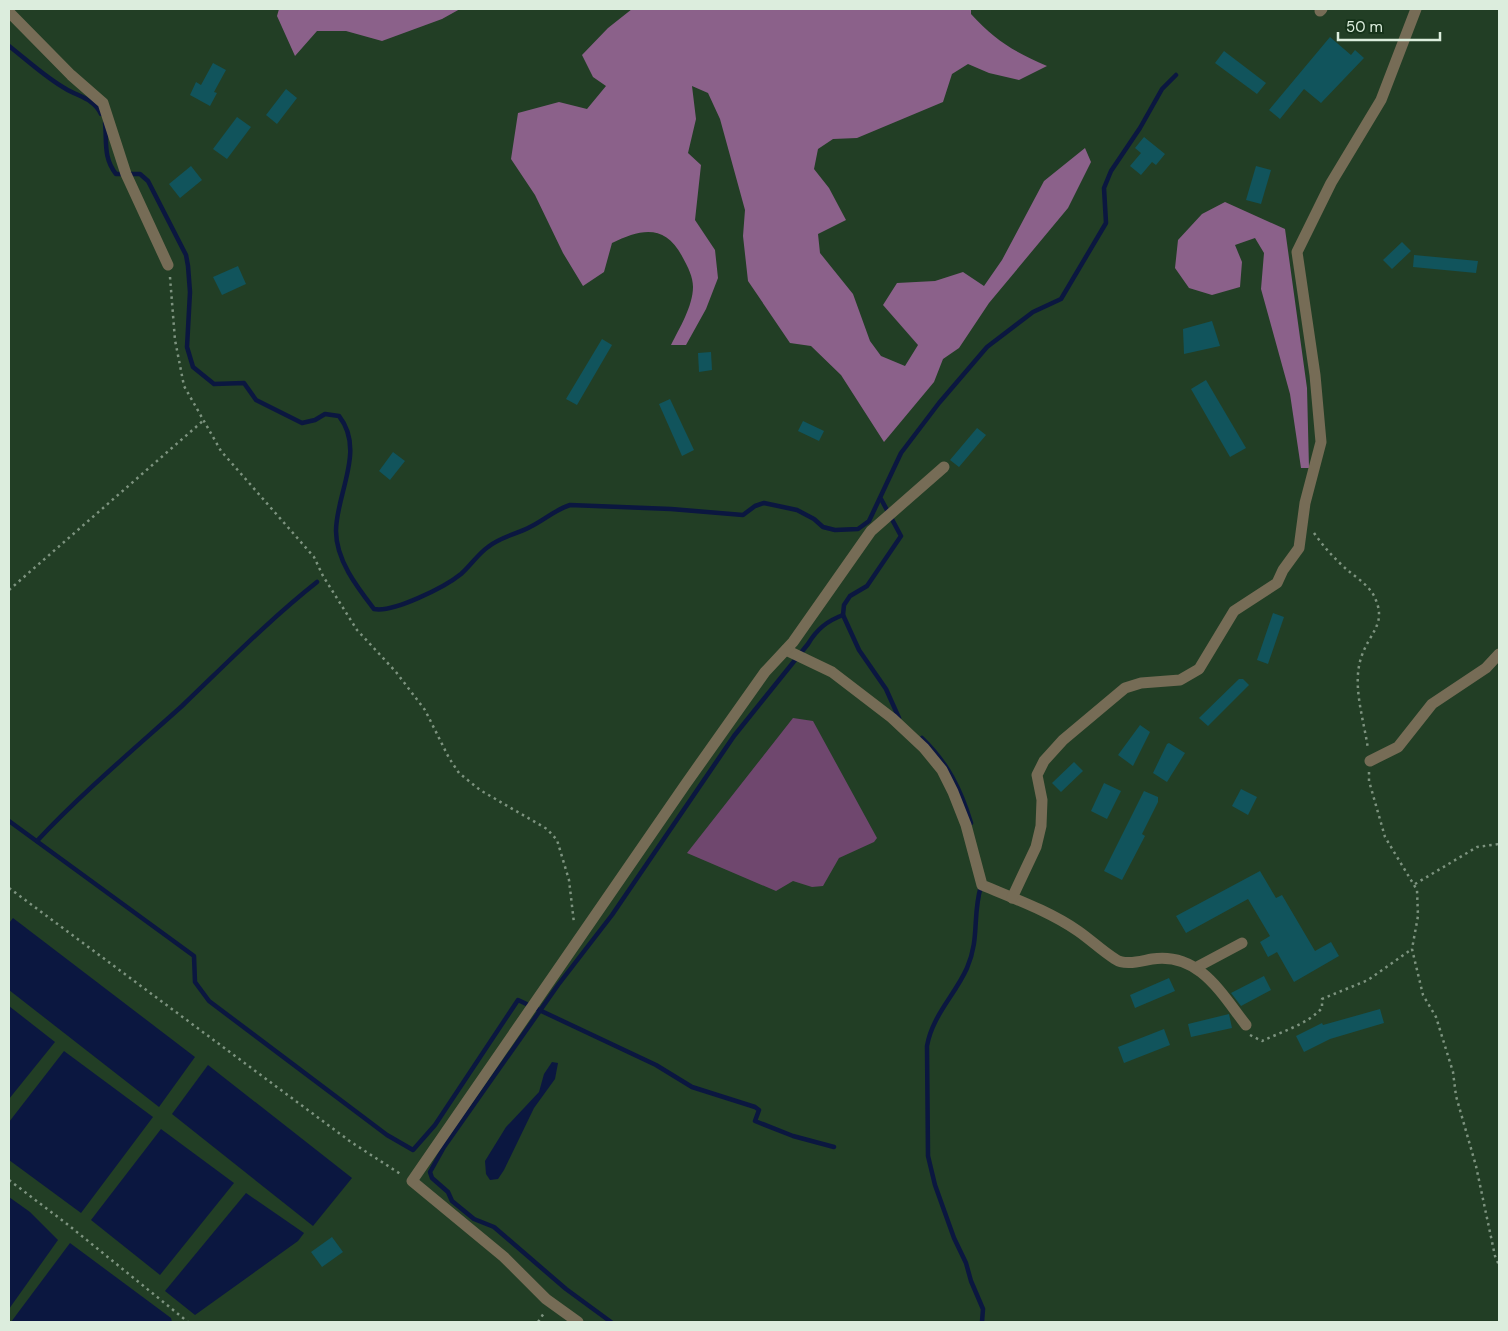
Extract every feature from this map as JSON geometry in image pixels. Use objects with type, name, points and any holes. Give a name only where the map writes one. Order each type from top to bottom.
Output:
[{"type":"street","points":[[1012,898],[1036,847],[1041,826],[1042,800],[1037,775],[1044,761],[1063,740],[1125,688],[1141,683],[1180,680],[1199,669],[1234,611],[1277,583],[1283,570],[1299,548],[1304,512],[1321,442],[1315,375],[1297,252],[1331,184],[1381,100],[1416,9]]},
{"type":"street","points":[[9,12],[71,75],[103,103],[126,174],[150,221],[168,265]]},
{"type":"street","points":[[578,1322],[546,1299],[504,1257],[412,1181],[577,939],[765,672],[786,650],[870,531],[944,467]]},
{"type":"street","points":[[786,650],[832,672],[892,718],[924,748],[942,770],[953,792],[966,825],[982,885],[1046,912],[1078,931],[1116,960],[1127,963],[1158,958],[1178,960],[1197,967],[1210,978],[1246,1025]]},
{"type":"street","points":[[1370,761],[1398,747],[1432,704],[1486,668],[1499,654]]},
{"type":"street","points":[[1197,967],[1242,943]]},
{"type":"path","points":[[168,265],[173,298],[175,340],[184,386],[221,451],[314,557],[323,576],[344,606],[357,630],[396,672],[425,710],[448,758],[459,773],[480,790],[547,829],[557,840],[569,880],[577,939]]},
{"type":"path","points":[[9,590],[204,420]]},
{"type":"path","points":[[1304,512],[1310,527],[1322,546],[1360,579],[1372,594],[1379,613],[1380,623],[1361,656],[1357,676],[1370,761],[1369,781],[1385,837],[1417,890],[1418,916],[1412,949],[1424,995],[1436,1016],[1452,1072],[1456,1096],[1476,1166],[1495,1256],[1499,1265]]},
{"type":"path","points":[[1415,884],[1477,847],[1499,844]]},
{"type":"path","points":[[9,888],[351,1142],[412,1181]]},
{"type":"path","points":[[1246,1025],[1251,1036],[1262,1041],[1318,1013],[1322,1008],[1322,999],[1368,980],[1412,949]]},
{"type":"path","points":[[9,1180],[67,1224],[188,1322]]},
{"type":"shaded area","points":[[279,9],[460,9],[442,19],[382,41],[346,31],[317,31],[295,56],[277,16]]},
{"type":"shaded area","points":[[632,9],[971,9],[971,14],[997,38],[1025,56],[1047,66],[1019,80],[989,73],[968,64],[952,74],[943,102],[857,138],[833,139],[818,149],[814,169],[829,188],[846,220],[818,234],[820,253],[853,294],[870,341],[881,356],[905,366],[918,345],[883,305],[897,283],[935,281],[963,272],[984,286],[1002,260],[1044,181],[1085,148],[1091,162],[1068,208],[989,303],[959,348],[943,359],[934,382],[884,442],[841,375],[811,346],[790,343],[748,281],[743,236],[745,210],[720,119],[708,93],[692,86],[696,119],[688,153],[701,165],[695,220],[715,250],[718,278],[706,309],[686,345],[671,345],[691,302],[693,283],[685,261],[669,239],[661,234],[643,232],[612,243],[604,272],[583,286],[563,253],[535,195],[511,159],[518,113],[559,102],[587,109],[606,86],[593,77],[582,55],[608,28]]},
{"type":"shaded area","points":[[1225,202],[1285,229],[1307,388],[1309,468],[1301,468],[1290,394],[1261,289],[1264,253],[1255,238],[1235,245],[1242,262],[1240,287],[1212,295],[1189,288],[1175,268],[1178,240],[1202,214]]},
{"type":"shaded area","points":[[793,718],[813,721],[877,838],[874,842],[839,858],[823,886],[812,887],[793,881],[776,891],[687,853]]},
{"type":"water","points":[[13,918],[195,1057],[159,1107],[9,990],[9,923]]},
{"type":"water","points":[[9,1006],[55,1042],[9,1099]]},
{"type":"water","points":[[64,1051],[153,1117],[81,1213],[9,1160],[9,1122]]},
{"type":"water","points":[[552,1062],[558,1063],[555,1079],[534,1108],[504,1170],[498,1179],[490,1180],[486,1174],[485,1161],[506,1127],[539,1092],[544,1074]]},
{"type":"water","points":[[208,1065],[352,1178],[313,1226],[172,1114]]},
{"type":"water","points":[[161,1129],[234,1183],[160,1275],[91,1220]]},
{"type":"water","points":[[246,1193],[304,1233],[298,1241],[195,1315],[165,1291]]},
{"type":"water","points":[[9,1197],[30,1212],[58,1240],[9,1309]]},
{"type":"water","points":[[70,1243],[171,1318],[172,1322],[11,1322]]},
{"type":"building","points":[[1330,37],[1351,55],[1355,50],[1364,58],[1321,103],[1304,89],[1280,119],[1269,110]]},
{"type":"building","points":[[1224,51],[1266,83],[1257,94],[1215,63]]},
{"type":"building","points":[[213,63],[226,70],[214,92],[217,93],[210,106],[190,95],[196,82],[201,85]]},
{"type":"building","points":[[286,89],[297,98],[277,124],[266,115]]},
{"type":"building","points":[[237,117],[251,127],[227,159],[213,149]]},
{"type":"building","points":[[1144,137],[1165,154],[1156,165],[1152,162],[1141,175],[1130,166],[1141,153],[1135,148]]},
{"type":"building","points":[[191,166],[202,180],[180,198],[169,184]]},
{"type":"building","points":[[1256,166],[1271,170],[1261,204],[1246,200]]},
{"type":"building","points":[[1402,242],[1411,251],[1392,269],[1383,260]]},
{"type":"building","points":[[1414,255],[1478,261],[1476,273],[1413,267]]},
{"type":"building","points":[[238,266],[246,284],[222,295],[213,277]]},
{"type":"building","points":[[1212,321],[1220,346],[1184,354],[1183,329]]},
{"type":"building","points":[[602,339],[612,345],[577,405],[566,399]]},
{"type":"building","points":[[711,352],[712,370],[699,372],[698,353]]},
{"type":"building","points":[[1206,380],[1246,448],[1230,457],[1191,389]]},
{"type":"building","points":[[670,399],[694,450],[682,456],[659,404]]},
{"type":"building","points":[[803,421],[824,431],[819,441],[798,431]]},
{"type":"building","points":[[977,428],[986,435],[959,467],[950,460]]},
{"type":"building","points":[[393,452],[405,461],[390,480],[379,471]]},
{"type":"building","points":[[1273,613],[1284,617],[1268,664],[1257,660]]},
{"type":"building","points":[[1239,679],[1243,679],[1249,685],[1208,726],[1199,718]]},
{"type":"building","points":[[1140,725],[1150,732],[1133,766],[1118,755]]},
{"type":"building","points":[[1169,743],[1185,753],[1167,782],[1153,773]]},
{"type":"building","points":[[1074,762],[1083,771],[1061,792],[1052,783]]},
{"type":"building","points":[[1104,783],[1121,791],[1107,819],[1091,811]]},
{"type":"building","points":[[1241,789],[1257,797],[1248,815],[1232,806]]},
{"type":"building","points":[[1144,791],[1158,797],[1158,802],[1142,834],[1145,836],[1122,880],[1104,871]]},
{"type":"building","points":[[1260,871],[1276,898],[1282,895],[1315,951],[1331,942],[1339,956],[1294,982],[1277,952],[1268,957],[1260,942],[1270,936],[1248,899],[1186,933],[1176,916]]},
{"type":"building","points":[[1264,976],[1271,990],[1241,1006],[1231,993]]},
{"type":"building","points":[[1169,978],[1175,991],[1135,1008],[1130,995]]},
{"type":"building","points":[[1380,1009],[1384,1023],[1330,1039],[1304,1052],[1296,1036],[1322,1023],[1323,1025]]},
{"type":"building","points":[[1229,1014],[1232,1028],[1191,1037],[1188,1024]]},
{"type":"building","points":[[1164,1029],[1170,1045],[1124,1063],[1118,1047]]},
{"type":"building","points":[[332,1237],[343,1252],[322,1267],[311,1252]]},
{"type":"waterway","points":[[9,46],[51,80],[91,102],[101,114]]},
{"type":"waterway","points":[[105,123],[107,156],[112,168],[116,174],[140,174],[148,181],[186,255],[190,292],[187,347],[193,367],[214,384],[244,383],[256,400],[302,423],[315,420],[325,414],[339,416],[347,429],[350,443],[350,458],[337,517],[337,542],[344,563],[355,582],[374,609],[383,609],[406,603],[443,586],[461,574],[481,553],[493,544],[530,527],[570,505],[671,509],[743,515],[755,506],[764,503],[797,510],[814,519],[823,527],[835,530],[858,529],[869,521],[901,453],[939,403],[987,347],[1033,312],[1061,299],[1106,223],[1104,188],[1111,171],[1140,128],[1162,89],[1176,75]]},
{"type":"waterway","points":[[881,499],[901,536],[867,586],[850,596],[844,605],[843,615],[859,650],[886,689],[899,718]]},
{"type":"waterway","points":[[37,841],[90,789],[182,706],[265,627],[317,582]]},
{"type":"waterway","points":[[611,1322],[566,1289],[494,1227],[474,1219],[452,1201],[448,1192],[432,1178],[430,1172],[444,1147],[558,985],[612,915],[734,736],[815,634],[827,623],[843,615]]},
{"type":"waterway","points":[[922,738],[946,766],[958,787],[971,823]]},
{"type":"waterway","points":[[9,821],[194,956],[195,982],[209,1001],[387,1135],[413,1150],[435,1125],[518,1000],[656,1065],[692,1087],[755,1107],[759,1110],[755,1121],[793,1136],[834,1147]]},
{"type":"waterway","points":[[981,886],[971,957],[962,978],[934,1025],[927,1046],[928,1156],[935,1185],[954,1238],[966,1263],[971,1281],[983,1309],[982,1322]]}]
